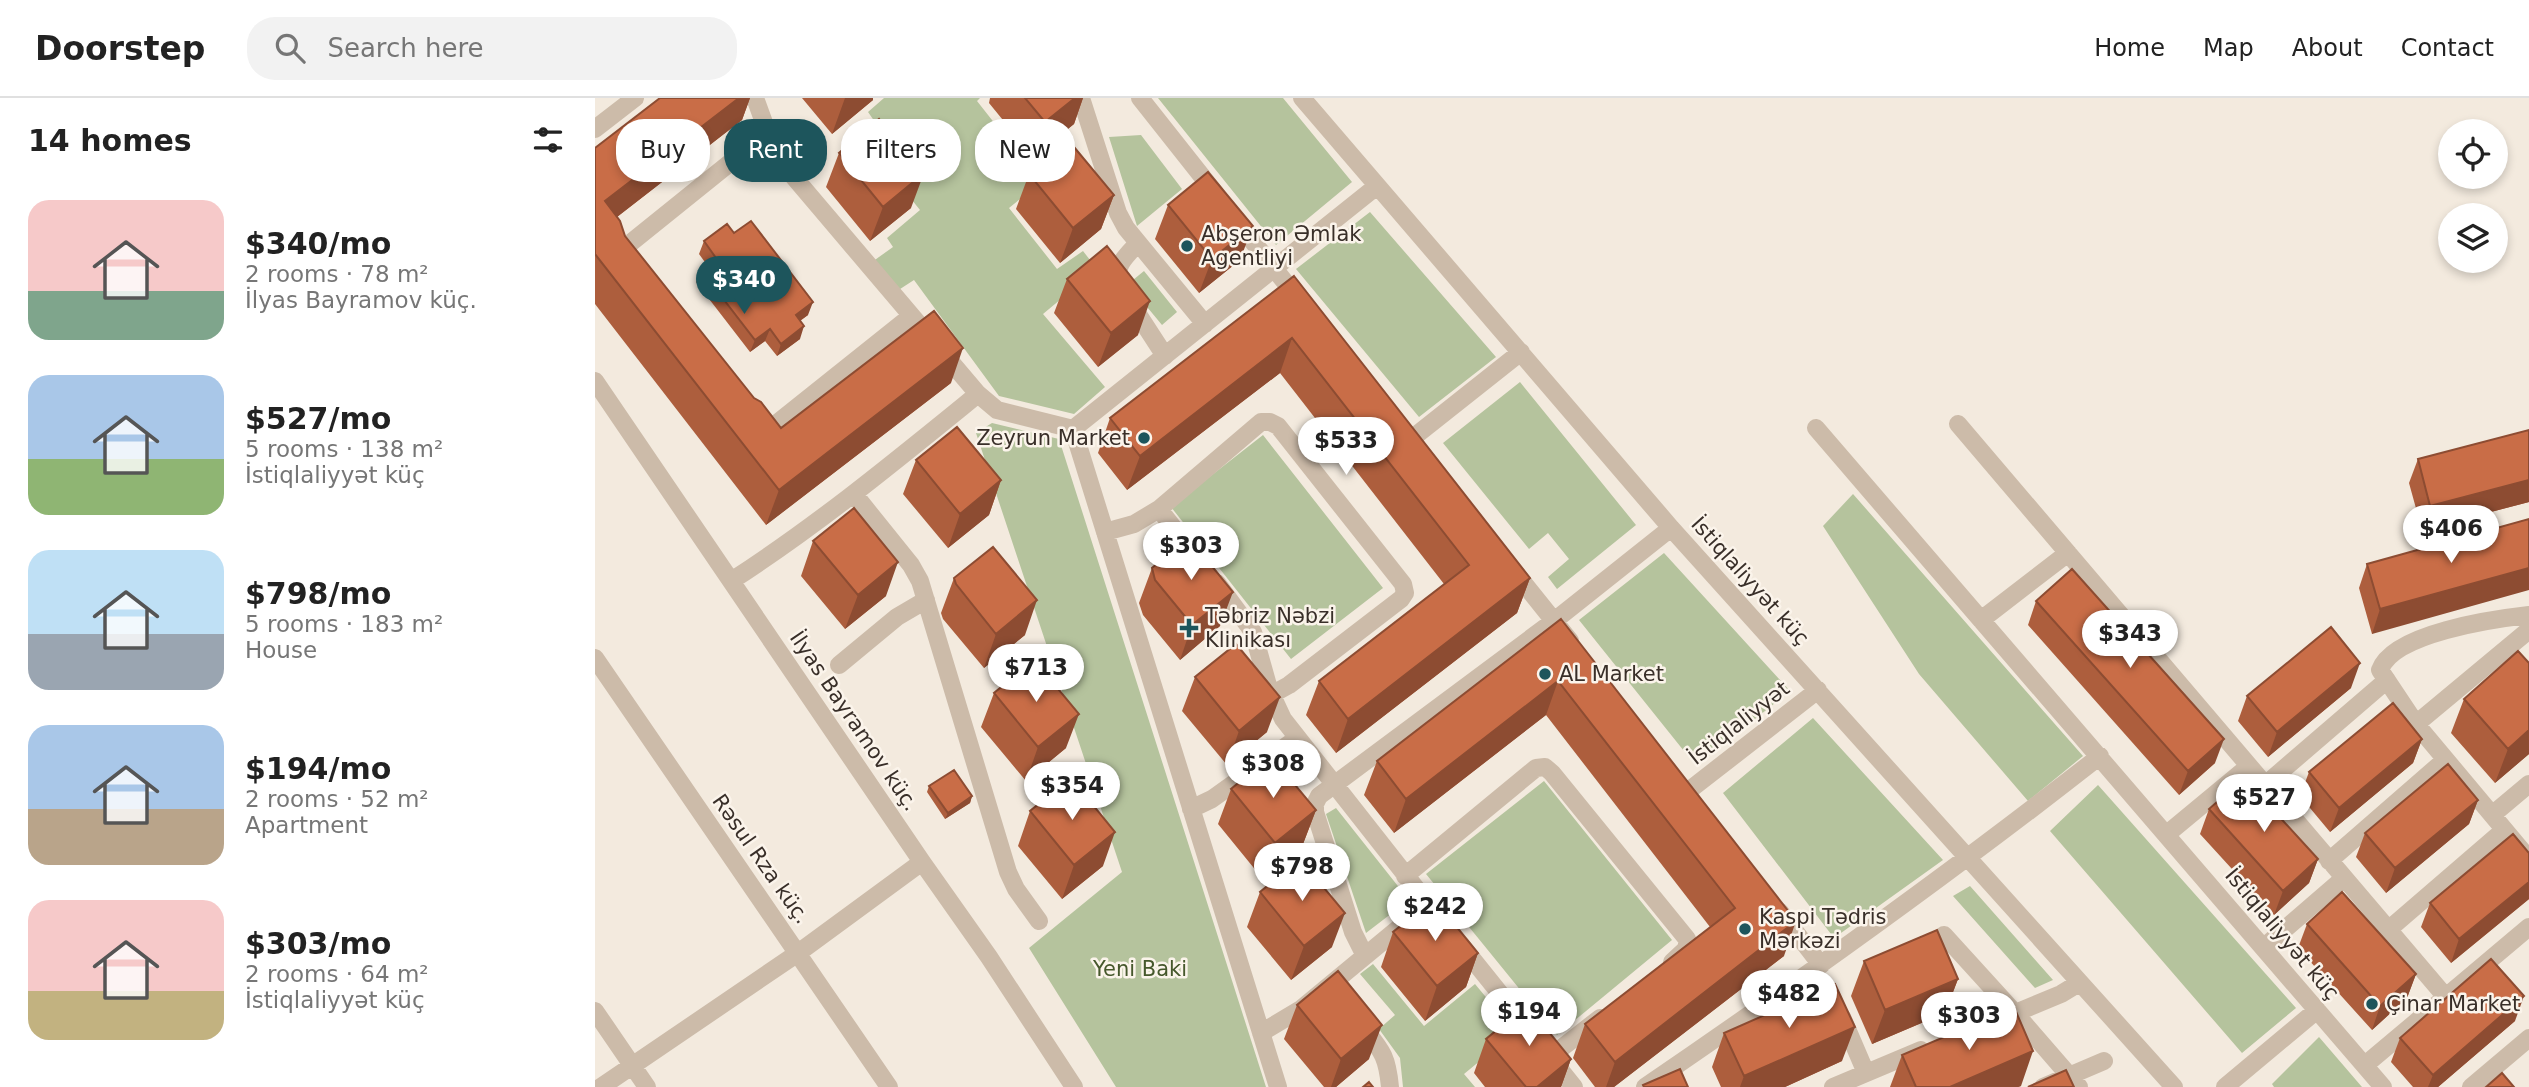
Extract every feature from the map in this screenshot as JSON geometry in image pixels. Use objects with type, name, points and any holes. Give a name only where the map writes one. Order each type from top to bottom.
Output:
[{"type":"street","points":[[595,129],[635,98]]},
{"type":"street","points":[[755,98],[763,119]]},
{"type":"street","points":[[1081,98],[1118,213],[1138,243],[1205,324]]},
{"type":"street","points":[[1140,98],[1308,312]]},
{"type":"street","name":"İstiqlaliyyət küç","points":[[1302,98],[1671,528],[2174,1087]]},
{"type":"street","points":[[630,274],[621,263],[619,255],[623,249],[724,168]]},
{"type":"street","points":[[798,182],[978,394],[997,410],[1073,429]]},
{"type":"street","points":[[1073,429],[1377,186]]},
{"type":"street","points":[[1138,243],[1123,259],[1116,273],[1117,282],[1165,356]]},
{"type":"street","points":[[741,414],[750,425],[762,427],[776,424],[910,317]]},
{"type":"street","points":[[1410,440],[1521,352]]},
{"type":"street","name":"İlyas Bayramov küç.","points":[[595,381],[989,957],[1074,1087]]},
{"type":"street","points":[[731,581],[770,556],[854,494],[978,394]]},
{"type":"street","points":[[1105,532],[1134,524],[1159,509],[1261,422],[1278,426],[1403,584],[1405,593],[1401,599],[1289,685],[1271,695]]},
{"type":"street","points":[[1958,424],[2445,996]]},
{"type":"street","name":"İstiqlaliyyət küç","points":[[1816,428],[2383,1087]]},
{"type":"street","points":[[1073,429],[1277,1087]]},
{"type":"street","points":[[854,494],[911,565],[920,581],[1008,872],[1016,889],[1039,921]]},
{"type":"street","points":[[1159,509],[1247,621],[1253,632],[1271,695],[1296,739],[1574,1087]]},
{"type":"street","points":[[1365,956],[1353,932],[1315,813],[1319,796],[1554,621],[1671,528]]},
{"type":"street","points":[[1981,620],[2068,553]]},
{"type":"street","points":[[1503,557],[1579,653]]},
{"type":"street","points":[[839,665],[897,617],[926,600]]},
{"type":"street","points":[[2529,615],[2451,628],[2391,653],[2381,670],[2416,724],[2529,859]]},
{"type":"street","points":[[2416,724],[2529,630]]},
{"type":"street","name":"Rəsul Rza küç.","points":[[595,658],[889,1087]]},
{"type":"street","points":[[2265,785],[2387,680]]},
{"type":"street","name":"İstiqlaliyyət","points":[[1687,792],[1818,691]]},
{"type":"street","points":[[1191,809],[1212,799],[1296,739]]},
{"type":"street","points":[[1645,1087],[1677,1075],[1821,965],[1969,859],[2100,756]]},
{"type":"street","points":[[2329,861],[2445,760]]},
{"type":"street","points":[[2167,834],[2249,766]]},
{"type":"street","points":[[1405,876],[1536,768],[1545,767],[1552,772],[1688,939],[1687,948],[1659,972]]},
{"type":"street","points":[[2492,815],[2529,783]]},
{"type":"street","points":[[2388,930],[2504,830]]},
{"type":"street","points":[[601,1087],[798,953],[922,862]]},
{"type":"street","points":[[2264,947],[2344,878]]},
{"type":"street","points":[[1771,900],[1821,965]]},
{"type":"street","points":[[1261,1033],[1332,991],[1365,956],[1428,904]]},
{"type":"street","points":[[2365,1065],[2445,996],[2527,934]]},
{"type":"street","points":[[1944,935],[2074,1082]]},
{"type":"street","points":[[1978,1028],[2061,994],[2079,983]]},
{"type":"street","points":[[1837,1004],[1866,1073]]},
{"type":"street","points":[[1550,1057],[1615,1006]]},
{"type":"street","points":[[2225,1087],[2317,1010]]},
{"type":"street","points":[[595,1011],[647,1087]]},
{"type":"street","points":[[1352,1014],[1383,1051],[1391,1087]]},
{"type":"street","points":[[2471,1087],[2529,1038]]},
{"type":"street","points":[[1842,1085],[1941,1043]]},
{"type":"street","points":[[2043,1087],[2074,1082],[2104,1061]]},
{"type":"street","points":[[2491,1069],[2506,1087]]},
{"type":"green space","points":[[884,98],[980,98],[977,101],[991,119],[975,119],[975,182],[1041,182],[1009,208],[1057,269],[1083,251],[1097,269],[1043,314],[1105,387],[1074,414],[999,396],[914,280],[897,291],[872,262],[893,247],[887,238],[920,210],[897,182],[961,182],[961,119],[873,119],[868,112]]},
{"type":"green space","points":[[1158,98],[1283,98],[1352,182],[1276,245]]},
{"type":"green space","points":[[1141,135],[1182,189],[1137,226],[1109,137]]},
{"type":"green space","points":[[1370,212],[1496,357],[1419,417],[1296,269]]},
{"type":"green space","points":[[1144,271],[1177,312],[1162,325],[1128,284]]},
{"type":"green space","points":[[1520,382],[1636,525],[1557,589],[1548,577],[1569,559],[1548,533],[1529,549],[1443,443]]},
{"type":"green space","name":"Yeni Baki","points":[[992,423],[1059,439],[1266,1087],[1116,1087],[1029,948],[1122,872],[976,433]]},
{"type":"green space","points":[[1263,435],[1383,588],[1291,659],[1171,507]]},
{"type":"green space","points":[[1853,494],[2083,756],[2028,801],[1919,674],[1823,526]]},
{"type":"green space","points":[[1664,553],[1790,691],[1696,766],[1579,620]]},
{"type":"green space","points":[[1813,718],[1943,860],[1834,938],[1723,793]]},
{"type":"green space","points":[[1544,781],[1672,940],[1557,1035],[1426,874]]},
{"type":"green space","points":[[2098,785],[2296,1008],[2242,1053],[2050,831]]},
{"type":"green space","points":[[1336,808],[1409,900],[1366,933],[1326,814]]},
{"type":"green space","points":[[1970,886],[2053,980],[2035,988],[1953,896]]},
{"type":"green space","points":[[1373,964],[1424,1026],[1475,984],[1515,1032],[1464,1074],[1475,1087],[1403,1087],[1400,1058],[1379,1029],[1395,1015],[1360,974]]},
{"type":"green space","points":[[2319,1037],[2362,1087],[2274,1087],[2272,1084]]},
{"type":"building","points":[[660,98],[739,98],[710,120],[633,119]]},
{"type":"building","points":[[1025,98],[1075,98],[1049,119],[1042,119]]},
{"type":"building","points":[[616,132],[616,182],[630,182],[605,201],[620,221],[625,236],[781,428],[934,311],[963,348],[779,490],[595,254],[595,148]]},
{"type":"building","points":[[1075,148],[1114,195],[1073,228],[1036,182],[1075,182]]},
{"type":"building","points":[[1208,172],[1253,226],[1212,259],[1168,205]]},
{"type":"building","points":[[863,182],[913,182],[883,207]]},
{"type":"building","points":[[751,221],[813,302],[796,315],[804,326],[781,344],[770,329],[755,340],[701,270],[716,258],[704,241],[727,224],[734,233]]},
{"type":"building","points":[[1107,246],[1150,301],[1111,333],[1067,279]]},
{"type":"building","points":[[1294,276],[1530,578],[1348,719],[1319,681],[1469,565],[1292,338],[1140,456],[1110,418]]},
{"type":"building","points":[[957,427],[1001,480],[960,514],[916,460]]},
{"type":"building","points":[[2529,430],[2529,480],[2430,506],[2418,459]]},
{"type":"building","points":[[854,508],[898,562],[858,595],[813,541]]},
{"type":"building","points":[[2529,519],[2529,568],[2380,609],[2367,564]]},
{"type":"building","points":[[1189,538],[1233,592],[1192,625],[1155,580],[1152,568]]},
{"type":"building","points":[[993,547],[1037,600],[996,634],[954,578]]},
{"type":"building","points":[[2072,569],[2224,739],[2188,771],[2036,601]]},
{"type":"building","points":[[1561,619],[1796,921],[1615,1062],[1585,1024],[1735,908],[1558,681],[1406,799],[1377,761]]},
{"type":"building","points":[[2331,627],[2360,663],[2277,732],[2247,696]]},
{"type":"building","points":[[1236,644],[1280,697],[1239,731],[1195,677]]},
{"type":"building","points":[[2518,651],[2529,663],[2529,730],[2508,749],[2464,699]]},
{"type":"building","points":[[1034,660],[1079,714],[1038,747],[994,693]]},
{"type":"building","points":[[2393,703],[2422,739],[2339,808],[2309,772]]},
{"type":"building","points":[[1271,756],[1316,810],[1275,843],[1231,789]]},
{"type":"building","points":[[2448,764],[2478,800],[2395,868],[2365,833]]},
{"type":"building","points":[[954,770],[972,796],[948,813],[929,786]]},
{"type":"building","points":[[1071,778],[1115,832],[1074,865],[1030,811]]},
{"type":"building","points":[[2244,778],[2318,859],[2283,891],[2209,809]]},
{"type":"building","points":[[2513,834],[2529,853],[2529,882],[2459,939],[2430,903]]},
{"type":"building","points":[[1300,859],[1345,913],[1304,946],[1260,892]]},
{"type":"building","points":[[2342,892],[2416,974],[2380,1006],[2307,924]]},
{"type":"building","points":[[1434,899],[1478,953],[1437,986],[1393,932]]},
{"type":"building","points":[[1937,930],[1958,979],[1885,1010],[1864,961]]},
{"type":"building","points":[[2491,959],[2524,996],[2433,1075],[2400,1038]]},
{"type":"building","points":[[1338,971],[1382,1025],[1341,1059],[1297,1005]]},
{"type":"building","points":[[1835,984],[1855,1027],[1744,1076],[1724,1033]]},
{"type":"building","points":[[1527,1005],[1571,1059],[1537,1087],[1526,1087],[1486,1039]]},
{"type":"building","points":[[2014,1007],[2033,1051],[1950,1087],[1916,1087],[1902,1055]]},
{"type":"building","points":[[1680,1069],[1688,1087],[1643,1085]]},
{"type":"building","points":[[2066,1070],[2074,1087],[2028,1087]]},
{"type":"building","points":[[2502,1073],[2514,1087],[2486,1087]]},
{"type":"place","name":"Abşeron Əmlak Agentliyi","points":[[1187,246]]},
{"type":"place","name":"Zeyrun Market","points":[[1144,438]]},
{"type":"place","name":"Təbriz Nəbzi Klinikası","points":[[1189,628]]},
{"type":"place","name":"AL Market","points":[[1545,674]]},
{"type":"place","name":"Kaspi Tədris Mərkəzi","points":[[1745,929]]},
{"type":"place","name":"Çinar Market","points":[[2372,1004]]}]
